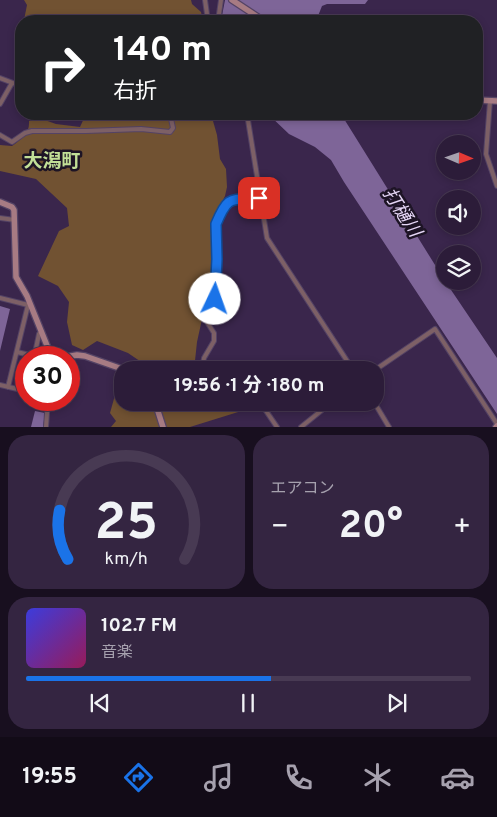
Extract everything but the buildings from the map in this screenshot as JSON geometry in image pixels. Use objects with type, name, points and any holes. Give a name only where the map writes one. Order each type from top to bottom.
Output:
[{"type":"main road","points":[[232,0],[254,15]]},
{"type":"main road","points":[[0,202],[12,207],[14,210],[16,220],[15,271],[47,346]]},
{"type":"main road","points":[[80,355],[114,366]]},
{"type":"main road","points":[[158,411],[163,427]]},
{"type":"street","points":[[205,0],[207,15]]},
{"type":"street","points":[[219,15],[221,0]]},
{"type":"street","points":[[0,78],[15,84]]},
{"type":"street","points":[[0,104],[12,83]]},
{"type":"street","points":[[494,101],[486,154],[497,186]]},
{"type":"street","points":[[0,135],[12,142],[32,130],[141,129],[170,132],[173,128],[171,120]]},
{"type":"street","points":[[248,120],[267,238],[347,361]]},
{"type":"street","points":[[204,361],[214,341],[214,332],[205,319],[206,310],[215,299],[216,224],[230,200],[259,198]]},
{"type":"street","points":[[0,218],[16,220]]},
{"type":"street","points":[[0,298],[29,304],[18,346]]},
{"type":"street","points":[[384,364],[435,329],[497,426]]},
{"type":"street","points":[[37,346],[42,332]]},
{"type":"street","points":[[8,387],[15,360]]},
{"type":"street","points":[[0,384],[15,388]]},
{"type":"street","points":[[46,427],[47,411]]},
{"type":"street","points":[[266,411],[277,427]]},
{"type":"street","points":[[301,427],[321,411]]},
{"type":"street","points":[[380,411],[390,427]]},
{"type":"shaded area","points":[[24,0],[191,0],[192,4],[202,15],[25,15],[27,5]]},
{"type":"shaded area","points":[[45,120],[56,124],[80,127],[83,120],[213,120],[220,159],[226,169],[227,187],[225,196],[213,220],[211,236],[213,269],[197,342],[195,361],[140,361],[128,353],[97,341],[83,350],[80,349],[80,346],[72,345],[67,322],[69,302],[58,286],[38,276],[59,231],[69,226],[67,208],[36,179],[0,171],[0,145],[12,146],[19,141],[28,129],[29,121]]},
{"type":"shaded area","points":[[114,399],[114,411],[241,411],[190,427],[111,427],[116,421],[110,413]]},
{"type":"water","points":[[225,0],[368,0],[365,4],[327,4],[322,6],[318,15],[222,15]]},
{"type":"water","name":"打樋川","points":[[274,120],[345,120],[436,267],[436,290],[451,290],[497,358],[497,414],[331,160],[315,147],[289,134]]},
{"type":"water","points":[[0,306],[10,309],[0,351]]},
{"type":"water","points":[[35,411],[45,413],[43,427],[31,427]]},
{"type":"district","name":"大潟町","points":[[52,162]]},
{"type":"route","points":[[215,299],[216,224],[218,219],[230,200],[259,198]]}]
